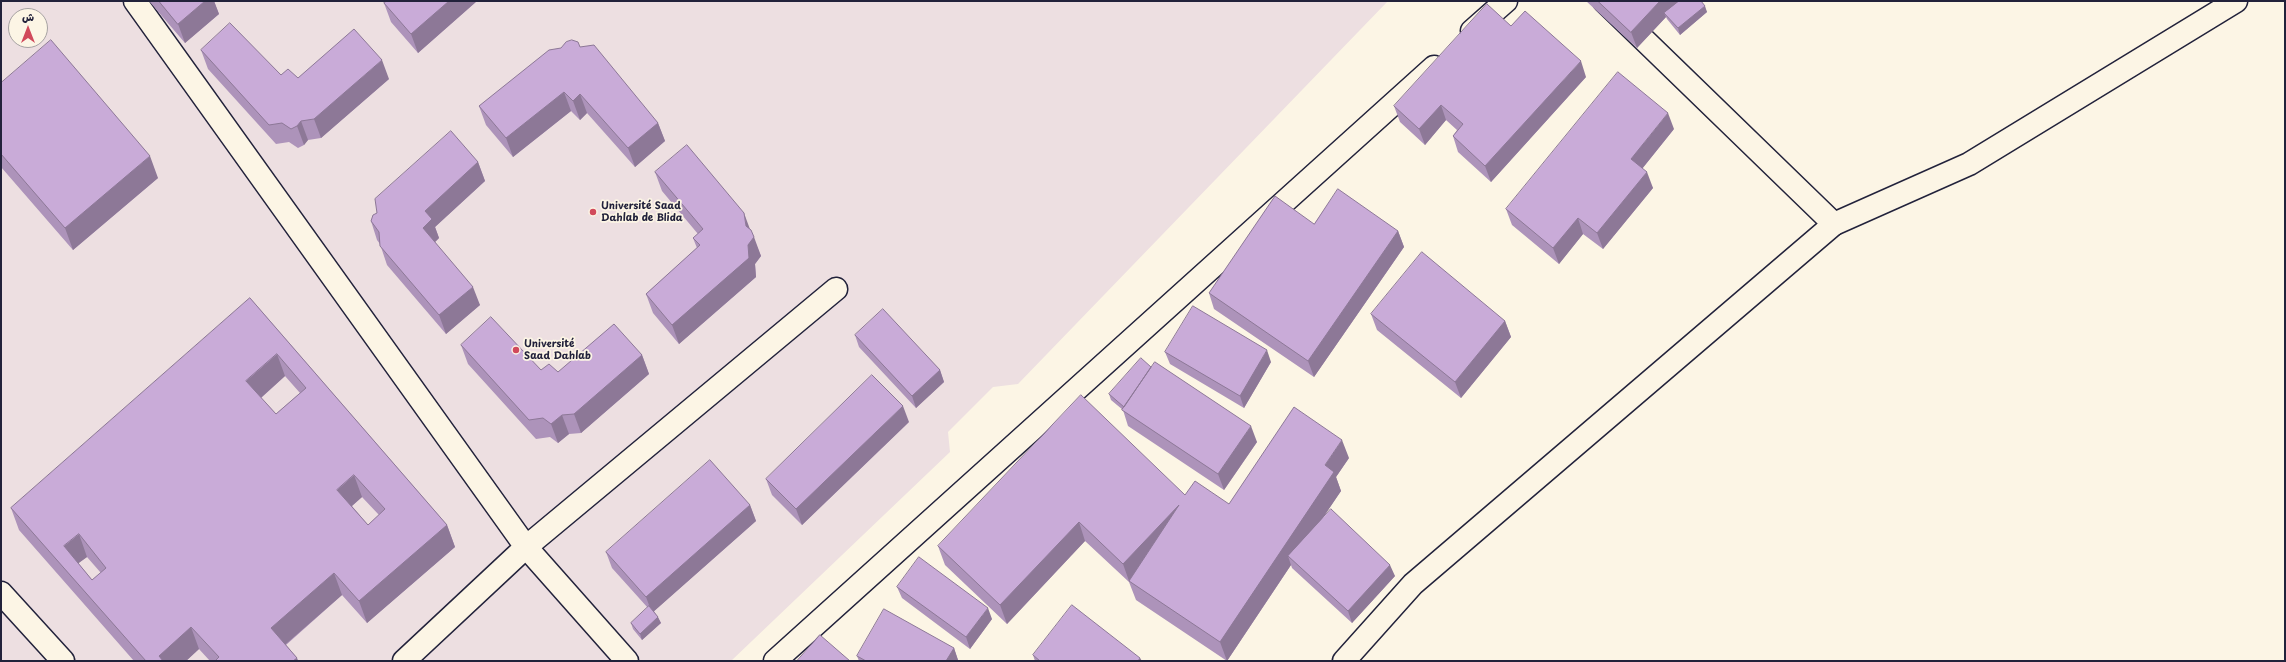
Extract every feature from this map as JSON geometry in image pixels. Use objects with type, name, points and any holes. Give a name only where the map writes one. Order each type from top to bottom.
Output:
[{"type":"street","points":[[135,1],[526,547],[627,661]]},
{"type":"street","points":[[776,661],[1506,1]]},
{"type":"street","points":[[1604,1],[1834,224]]},
{"type":"street","points":[[1344,661],[1413,584],[1834,224],[1969,164],[2236,1]]},
{"type":"street","points":[[404,661],[526,547],[836,289]]},
{"type":"street","points":[[1,594],[63,661]]},
{"type":"shaded area","name":"Université Saad Dahlab de Blida","points":[[1,1],[1388,1],[1018,384],[993,387],[948,432],[950,452],[731,661],[1,661]]},
{"type":"building","points":[[159,1],[205,1],[178,24]]},
{"type":"building","points":[[387,1],[449,1],[411,34],[384,3]]},
{"type":"building","points":[[1598,1],[1660,1],[1631,32]]},
{"type":"building","points":[[1679,1],[1701,1],[1705,6],[1678,28],[1664,13]]},
{"type":"building","points":[[1487,4],[1511,26],[1525,11],[1581,61],[1485,166],[1453,136],[1463,124],[1441,105],[1419,129],[1394,106]]},
{"type":"building","points":[[230,23],[281,75],[288,69],[298,78],[354,29],[382,60],[314,119],[301,121],[297,126],[291,129],[282,123],[269,125],[201,50]]},
{"type":"building","points":[[51,40],[150,156],[65,228],[1,154],[1,83],[42,48],[48,48],[48,43]]},
{"type":"building","points":[[572,40],[578,42],[580,47],[594,45],[658,123],[628,148],[580,94],[573,101],[564,92],[506,138],[479,106],[549,50],[561,48],[566,42]]},
{"type":"building","points":[[1618,72],[1668,113],[1631,159],[1647,172],[1597,233],[1578,218],[1553,248],[1506,209]]},
{"type":"building","points":[[451,131],[478,162],[425,211],[432,219],[423,228],[473,287],[439,315],[380,246],[379,232],[371,221],[373,215],[377,213],[375,199]]},
{"type":"building","points":[[687,145],[744,213],[746,226],[751,230],[754,237],[748,245],[749,258],[672,325],[646,294],[700,245],[693,238],[703,229],[655,172]]},
{"type":"building","points":[[1338,189],[1398,231],[1308,361],[1209,293],[1275,196],[1314,224]]},
{"type":"building","points":[[1422,252],[1505,321],[1455,382],[1371,314]]},
{"type":"building","points":[[250,298],[447,525],[359,601],[334,573],[271,628],[297,658],[293,661],[215,661],[219,657],[191,627],[159,656],[163,661],[146,661],[11,508]],"holes":[[[277,354],[306,388],[276,414],[246,381]],[[354,475],[385,509],[368,525],[337,490]],[[79,534],[106,568],[92,580],[64,546]]]},
{"type":"building","points":[[1193,306],[1267,350],[1240,396],[1165,352]]},
{"type":"building","points":[[883,309],[940,370],[912,396],[855,335]]},
{"type":"building","points":[[491,317],[541,370],[549,364],[558,372],[614,324],[642,355],[574,414],[562,415],[551,424],[543,418],[529,420],[461,345]]},
{"type":"building","points":[[1141,358],[1151,367],[1124,407],[1109,394]]},
{"type":"building","points":[[1155,362],[1251,426],[1218,474],[1122,410]]},
{"type":"building","points":[[872,375],[903,406],[796,509],[766,479]]},
{"type":"building","points":[[1081,395],[1185,495],[1195,481],[1229,504],[1294,407],[1342,440],[1325,465],[1334,472],[1220,642],[1129,581],[1179,505],[1123,564],[1079,522],[1000,605],[938,546]]},
{"type":"building","points":[[710,460],[750,505],[646,597],[606,552]]},
{"type":"building","points":[[1331,509],[1390,565],[1348,611],[1288,556]]},
{"type":"building","points":[[919,557],[988,608],[966,637],[897,587]]},
{"type":"building","points":[[1072,605],[1140,658],[1138,661],[1040,661],[1033,655]]},
{"type":"building","points":[[649,606],[658,617],[640,634],[631,623]]},
{"type":"building","points":[[884,609],[954,648],[946,661],[866,661],[857,656]]},
{"type":"building","points":[[820,635],[850,661],[797,661]]},
{"type":"place","name":"Université Saad Dahlab de Blida","points":[[593,212]]},
{"type":"place","name":"Université Saad Dahlab","points":[[516,350]]}]
